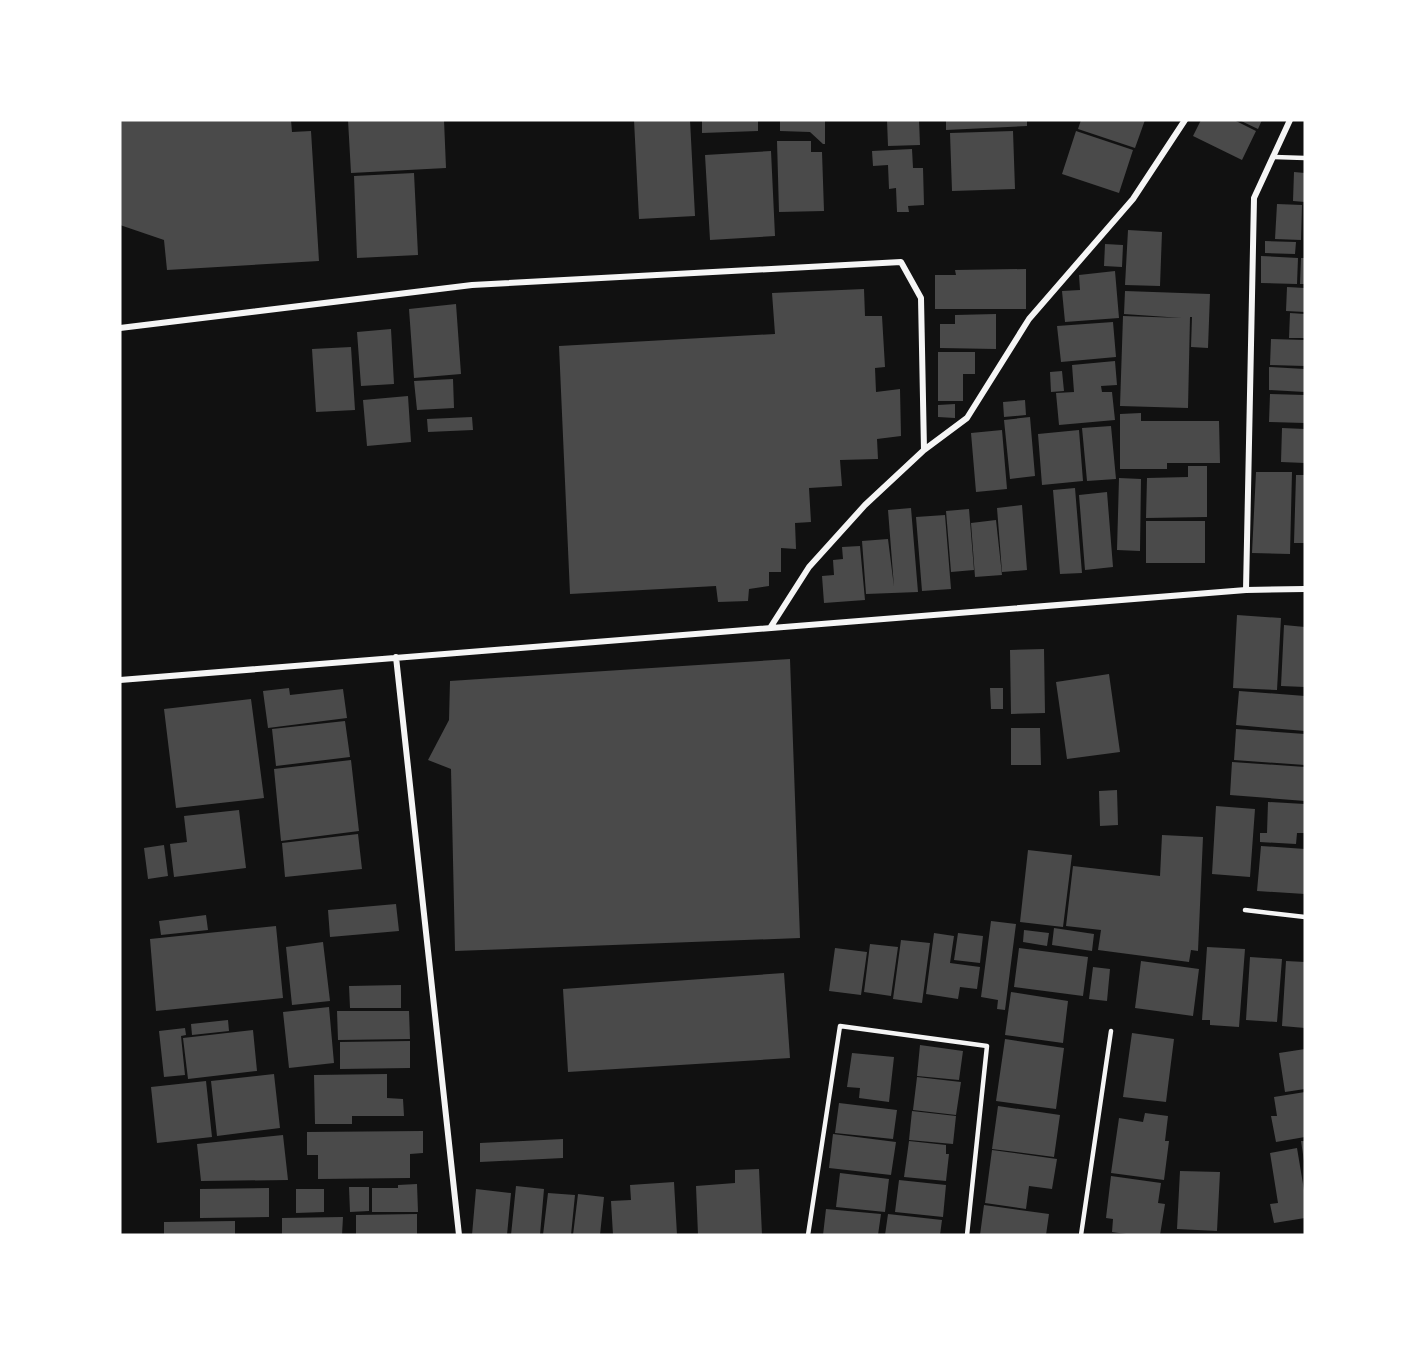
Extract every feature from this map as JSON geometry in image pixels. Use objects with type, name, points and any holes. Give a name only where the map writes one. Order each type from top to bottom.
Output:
[{"type":"street","points":[[770,628],[809,567],[865,505],[924,450],[967,418],[1029,319],[1133,199],[1185,120]]},
{"type":"street","points":[[1246,590],[1254,198],[1290,120]]},
{"type":"street","points":[[120,328],[472,285],[902,262],[921,298],[924,450]]},
{"type":"street","points":[[120,680],[1246,590],[1305,589]]},
{"type":"street","points":[[396,657],[459,1235]]},
{"type":"lane","points":[[1274,157],[1305,158]]},
{"type":"lane","points":[[1245,910],[1305,917]]},
{"type":"lane","points":[[808,1235],[840,1026],[987,1046],[967,1235]]},
{"type":"lane","points":[[1081,1235],[1111,1031]]},
{"type":"building","points":[[120,120],[291,120],[292,132],[311,131],[319,261],[167,270],[164,240],[120,225]]},
{"type":"building","points":[[348,120],[444,120],[446,168],[351,173]]},
{"type":"building","points":[[634,120],[690,120],[695,216],[639,219]]},
{"type":"building","points":[[702,120],[758,120],[758,131],[702,133]]},
{"type":"building","points":[[780,120],[825,120],[825,144],[810,132],[780,131]]},
{"type":"building","points":[[887,120],[919,120],[920,145],[888,146]]},
{"type":"building","points":[[946,120],[1027,120],[1027,126],[946,130]]},
{"type":"building","points":[[1081,120],[1145,120],[1135,148],[1078,129]]},
{"type":"building","points":[[1201,120],[1234,120],[1256,131],[1242,160],[1193,136]]},
{"type":"building","points":[[1239,120],[1262,120],[1258,129]]},
{"type":"building","points":[[1013,131],[1015,189],[952,191],[950,133]]},
{"type":"building","points":[[1076,131],[1133,150],[1119,193],[1062,174]]},
{"type":"building","points":[[777,141],[811,141],[811,152],[822,152],[824,211],[779,212]]},
{"type":"building","points":[[912,149],[913,168],[923,168],[924,205],[908,206],[909,212],[897,212],[896,188],[889,189],[888,165],[873,166],[872,151]]},
{"type":"building","points":[[771,151],[775,236],[710,240],[705,155]]},
{"type":"building","points":[[1294,172],[1305,173],[1305,202],[1293,201]]},
{"type":"building","points":[[414,173],[418,255],[357,258],[354,176]]},
{"type":"building","points":[[1277,204],[1302,205],[1301,240],[1275,239]]},
{"type":"building","points":[[1128,230],[1162,232],[1160,286],[1125,285]]},
{"type":"building","points":[[1265,241],[1296,242],[1295,254],[1265,253]]},
{"type":"building","points":[[1105,244],[1123,245],[1122,267],[1104,266]]},
{"type":"building","points":[[1261,256],[1298,258],[1297,284],[1261,283]]},
{"type":"building","points":[[1301,258],[1305,258],[1305,284],[1300,284]]},
{"type":"building","points":[[1026,269],[1026,309],[935,309],[935,275],[956,275],[955,270]]},
{"type":"building","points":[[1115,271],[1119,318],[1065,322],[1062,291],[1080,290],[1079,275]]},
{"type":"building","points":[[1287,287],[1305,288],[1305,312],[1286,311]]},
{"type":"building","points":[[864,289],[865,316],[882,316],[885,367],[875,368],[876,392],[900,389],[901,436],[877,439],[878,459],[840,460],[842,486],[809,488],[811,522],[795,523],[796,549],[781,548],[781,572],[769,572],[769,586],[749,589],[748,601],[718,602],[716,586],[570,594],[559,346],[775,334],[772,293]]},
{"type":"building","points":[[1125,291],[1210,294],[1208,348],[1191,347],[1192,317],[1190,317],[1188,408],[1120,406],[1123,316],[1182,318],[1124,314]]},
{"type":"building","points":[[456,304],[461,374],[414,378],[409,309]]},
{"type":"building","points":[[1290,313],[1305,314],[1305,338],[1289,338]]},
{"type":"building","points":[[996,314],[996,349],[940,348],[940,324],[955,324],[955,315]]},
{"type":"building","points":[[1113,322],[1116,357],[1061,362],[1057,326]]},
{"type":"building","points":[[391,329],[394,384],[361,386],[357,332]]},
{"type":"building","points":[[1271,339],[1305,340],[1305,366],[1270,365]]},
{"type":"building","points":[[351,347],[355,410],[316,412],[312,349]]},
{"type":"building","points":[[938,352],[975,352],[975,374],[963,374],[963,401],[938,401]]},
{"type":"building","points":[[1115,361],[1117,385],[1101,386],[1102,392],[1112,392],[1115,420],[1059,425],[1056,393],[1074,392],[1072,365]]},
{"type":"building","points":[[1269,367],[1305,369],[1305,392],[1269,390]]},
{"type":"building","points":[[1062,371],[1064,391],[1051,392],[1050,372]]},
{"type":"building","points":[[453,379],[454,408],[417,410],[414,381]]},
{"type":"building","points":[[1270,394],[1305,395],[1305,423],[1269,422]]},
{"type":"building","points":[[408,396],[411,442],[367,446],[363,400]]},
{"type":"building","points":[[1025,400],[1026,415],[1004,417],[1003,402]]},
{"type":"building","points":[[955,404],[955,418],[938,417],[938,405]]},
{"type":"building","points":[[1141,413],[1141,421],[1219,421],[1220,463],[1167,463],[1167,469],[1120,469],[1120,414]]},
{"type":"building","points":[[472,417],[473,430],[428,432],[427,419]]},
{"type":"building","points":[[1030,417],[1035,476],[1010,479],[1004,420]]},
{"type":"building","points":[[1111,426],[1116,479],[1087,481],[1082,428]]},
{"type":"building","points":[[1282,428],[1305,429],[1305,463],[1281,462]]},
{"type":"building","points":[[1002,430],[1007,489],[976,492],[971,433]]},
{"type":"building","points":[[1079,430],[1083,481],[1042,485],[1038,434]]},
{"type":"building","points":[[1188,466],[1207,466],[1207,517],[1146,518],[1147,478],[1188,477]]},
{"type":"building","points":[[1256,472],[1292,472],[1290,554],[1252,553]]},
{"type":"building","points":[[1296,475],[1305,475],[1305,543],[1294,543]]},
{"type":"building","points":[[1119,478],[1141,479],[1140,551],[1117,550]]},
{"type":"building","points":[[1075,488],[1082,573],[1060,574],[1053,490]]},
{"type":"building","points":[[1107,492],[1113,567],[1085,570],[1079,495]]},
{"type":"building","points":[[1022,505],[1027,570],[1002,572],[997,508]]},
{"type":"building","points":[[911,508],[918,592],[866,594],[862,541],[888,539],[894,587],[888,510]]},
{"type":"building","points":[[969,509],[974,570],[951,572],[946,511]]},
{"type":"building","points":[[945,515],[951,589],[922,591],[916,517]]},
{"type":"building","points":[[996,520],[1002,575],[975,577],[971,523]]},
{"type":"building","points":[[1146,521],[1205,521],[1205,563],[1146,563]]},
{"type":"building","points":[[860,546],[865,600],[824,603],[822,576],[834,575],[833,560],[843,559],[842,547]]},
{"type":"building","points":[[1237,615],[1281,618],[1277,690],[1233,688]]},
{"type":"building","points":[[1284,625],[1305,627],[1305,687],[1281,686]]},
{"type":"building","points":[[1044,649],[1045,713],[1011,714],[1010,650]]},
{"type":"building","points":[[790,659],[800,938],[455,951],[451,769],[428,760],[449,720],[450,681]]},
{"type":"building","points":[[1109,674],[1120,752],[1067,759],[1056,682]]},
{"type":"building","points":[[289,688],[290,695],[343,689],[347,718],[268,728],[263,691]]},
{"type":"building","points":[[990,688],[1003,688],[1003,709],[991,709]]},
{"type":"building","points":[[1239,691],[1305,696],[1305,731],[1236,725]]},
{"type":"building","points":[[251,699],[264,798],[176,808],[164,709]]},
{"type":"building","points":[[345,721],[350,757],[276,766],[272,729]]},
{"type":"building","points":[[1011,728],[1040,728],[1041,765],[1011,765]]},
{"type":"building","points":[[1236,729],[1305,734],[1305,765],[1234,760]]},
{"type":"building","points":[[351,760],[359,831],[281,841],[274,769]]},
{"type":"building","points":[[1232,762],[1305,767],[1305,801],[1230,795]]},
{"type":"building","points":[[1117,790],[1118,825],[1100,826],[1099,791]]},
{"type":"building","points":[[1268,802],[1305,804],[1305,833],[1297,833],[1296,844],[1260,842],[1260,833],[1267,833]]},
{"type":"building","points":[[1216,806],[1255,809],[1250,877],[1212,874]]},
{"type":"building","points":[[239,810],[246,868],[174,877],[170,844],[187,842],[184,816]]},
{"type":"building","points":[[358,834],[362,869],[285,877],[282,843]]},
{"type":"building","points":[[1162,835],[1203,837],[1198,951],[1191,950],[1189,962],[1098,950],[1101,930],[1066,926],[1073,866],[1160,876]]},
{"type":"building","points":[[164,845],[168,876],[148,879],[144,848]]},
{"type":"building","points":[[1261,846],[1305,849],[1305,894],[1257,891]]},
{"type":"building","points":[[1028,850],[1072,855],[1063,927],[1020,922]]},
{"type":"building","points":[[396,904],[399,931],[330,937],[328,910]]},
{"type":"building","points":[[206,915],[208,930],[161,935],[159,921]]},
{"type":"building","points":[[991,921],[1016,924],[1005,1010],[997,1009],[998,1000],[981,997]]},
{"type":"building","points":[[276,926],[283,998],[156,1011],[150,939]]},
{"type":"building","points":[[1054,928],[1094,934],[1092,951],[1052,945]]},
{"type":"building","points":[[1024,930],[1049,933],[1047,946],[1023,942]]},
{"type":"building","points":[[934,933],[954,936],[950,963],[980,967],[977,989],[960,987],[958,999],[926,994]]},
{"type":"building","points":[[958,933],[983,936],[980,963],[954,960]]},
{"type":"building","points":[[901,940],[930,943],[922,1003],[893,999]]},
{"type":"building","points":[[323,942],[330,1001],[292,1005],[286,947]]},
{"type":"building","points":[[870,944],[898,947],[891,996],[864,992]]},
{"type":"building","points":[[1207,947],[1245,949],[1239,1027],[1210,1025],[1210,1020],[1202,1020]]},
{"type":"building","points":[[835,948],[867,952],[861,995],[829,991]]},
{"type":"building","points":[[1019,948],[1088,957],[1083,996],[1014,987]]},
{"type":"building","points":[[1250,957],[1282,959],[1277,1022],[1246,1020]]},
{"type":"building","points":[[1141,961],[1199,969],[1193,1016],[1135,1008]]},
{"type":"building","points":[[1286,961],[1305,962],[1305,1028],[1282,1026]]},
{"type":"building","points":[[1093,967],[1110,969],[1107,1001],[1089,999]]},
{"type":"building","points":[[784,973],[790,1058],[568,1072],[563,989]]},
{"type":"building","points":[[401,985],[401,1008],[350,1008],[349,986]]},
{"type":"building","points":[[1011,992],[1068,1001],[1063,1043],[1005,1035]]},
{"type":"building","points":[[329,1007],[334,1063],[289,1068],[283,1012]]},
{"type":"building","points":[[337,1011],[409,1011],[410,1039],[338,1040]]},
{"type":"building","points":[[228,1020],[229,1031],[192,1035],[191,1024]]},
{"type":"building","points":[[185,1028],[186,1035],[181,1036],[185,1075],[164,1077],[159,1031]]},
{"type":"building","points":[[253,1030],[257,1071],[188,1079],[183,1038]]},
{"type":"building","points":[[1132,1033],[1174,1039],[1166,1102],[1123,1097]]},
{"type":"building","points":[[1005,1039],[1064,1048],[1056,1109],[996,1101]]},
{"type":"building","points":[[410,1041],[410,1068],[340,1069],[340,1042]]},
{"type":"building","points":[[920,1045],[963,1051],[959,1080],[917,1076]]},
{"type":"building","points":[[1305,1049],[1305,1089],[1285,1092],[1279,1053]]},
{"type":"building","points":[[852,1053],[894,1057],[889,1102],[859,1098],[860,1088],[847,1087]]},
{"type":"building","points":[[274,1074],[280,1128],[217,1136],[211,1081]]},
{"type":"building","points":[[387,1074],[387,1098],[403,1099],[404,1116],[352,1116],[352,1124],[315,1124],[314,1075]]},
{"type":"building","points":[[917,1077],[961,1082],[956,1115],[913,1110]]},
{"type":"building","points":[[206,1081],[212,1137],[157,1143],[151,1087]]},
{"type":"building","points":[[1305,1092],[1305,1137],[1276,1142],[1271,1116],[1277,1116],[1274,1097]]},
{"type":"building","points":[[839,1103],[897,1110],[893,1139],[835,1133]]},
{"type":"building","points":[[998,1106],[1060,1115],[1054,1157],[992,1149]]},
{"type":"building","points":[[912,1111],[956,1116],[953,1144],[909,1140]]},
{"type":"building","points":[[1145,1113],[1168,1116],[1165,1141],[1169,1141],[1164,1180],[1111,1173],[1119,1118],[1143,1122]]},
{"type":"building","points":[[423,1131],[423,1153],[410,1154],[410,1178],[318,1179],[318,1155],[307,1155],[307,1132]]},
{"type":"building","points":[[833,1134],[896,1142],[891,1175],[829,1168]]},
{"type":"building","points":[[283,1135],[288,1180],[201,1181],[197,1144]]},
{"type":"building","points":[[563,1139],[563,1158],[480,1162],[480,1143]]},
{"type":"building","points":[[909,1141],[946,1145],[946,1154],[949,1154],[946,1181],[904,1177]]},
{"type":"building","points":[[1301,1141],[1305,1141],[1305,1161],[1304,1161]]},
{"type":"building","points":[[1297,1148],[1305,1196],[1305,1218],[1274,1223],[1270,1204],[1278,1203],[1270,1153]]},
{"type":"building","points":[[992,1150],[1057,1159],[1052,1189],[1029,1186],[1026,1209],[985,1203]]},
{"type":"building","points":[[759,1169],[762,1235],[698,1235],[696,1186],[735,1183],[735,1170]]},
{"type":"building","points":[[1180,1171],[1220,1172],[1217,1231],[1177,1229]]},
{"type":"building","points":[[840,1173],[889,1179],[885,1212],[836,1207]]},
{"type":"building","points":[[1111,1176],[1161,1183],[1158,1203],[1165,1204],[1160,1235],[1112,1232],[1113,1219],[1106,1218]]},
{"type":"building","points":[[899,1180],[946,1185],[943,1217],[895,1212]]},
{"type":"building","points":[[674,1182],[677,1235],[613,1235],[611,1201],[631,1200],[630,1185]]},
{"type":"building","points":[[417,1184],[418,1212],[372,1212],[372,1188],[398,1188],[398,1185]]},
{"type":"building","points":[[516,1186],[544,1189],[540,1235],[511,1235]]},
{"type":"building","points":[[349,1187],[369,1187],[369,1211],[350,1212]]},
{"type":"building","points":[[269,1188],[269,1217],[200,1218],[200,1189]]},
{"type":"building","points":[[296,1189],[324,1189],[324,1212],[296,1213]]},
{"type":"building","points":[[476,1189],[511,1193],[507,1235],[472,1235]]},
{"type":"building","points":[[548,1193],[575,1195],[571,1235],[543,1235]]},
{"type":"building","points":[[578,1194],[604,1197],[600,1235],[573,1235]]},
{"type":"building","points":[[984,1205],[1049,1214],[1046,1235],[980,1235]]},
{"type":"building","points":[[826,1209],[881,1214],[878,1235],[823,1235]]},
{"type":"building","points":[[417,1214],[417,1235],[356,1235],[356,1215]]},
{"type":"building","points":[[888,1214],[942,1220],[940,1235],[885,1235]]},
{"type":"building","points":[[343,1217],[342,1235],[282,1235],[282,1218]]},
{"type":"building","points":[[235,1221],[235,1235],[164,1235],[164,1222]]}]
